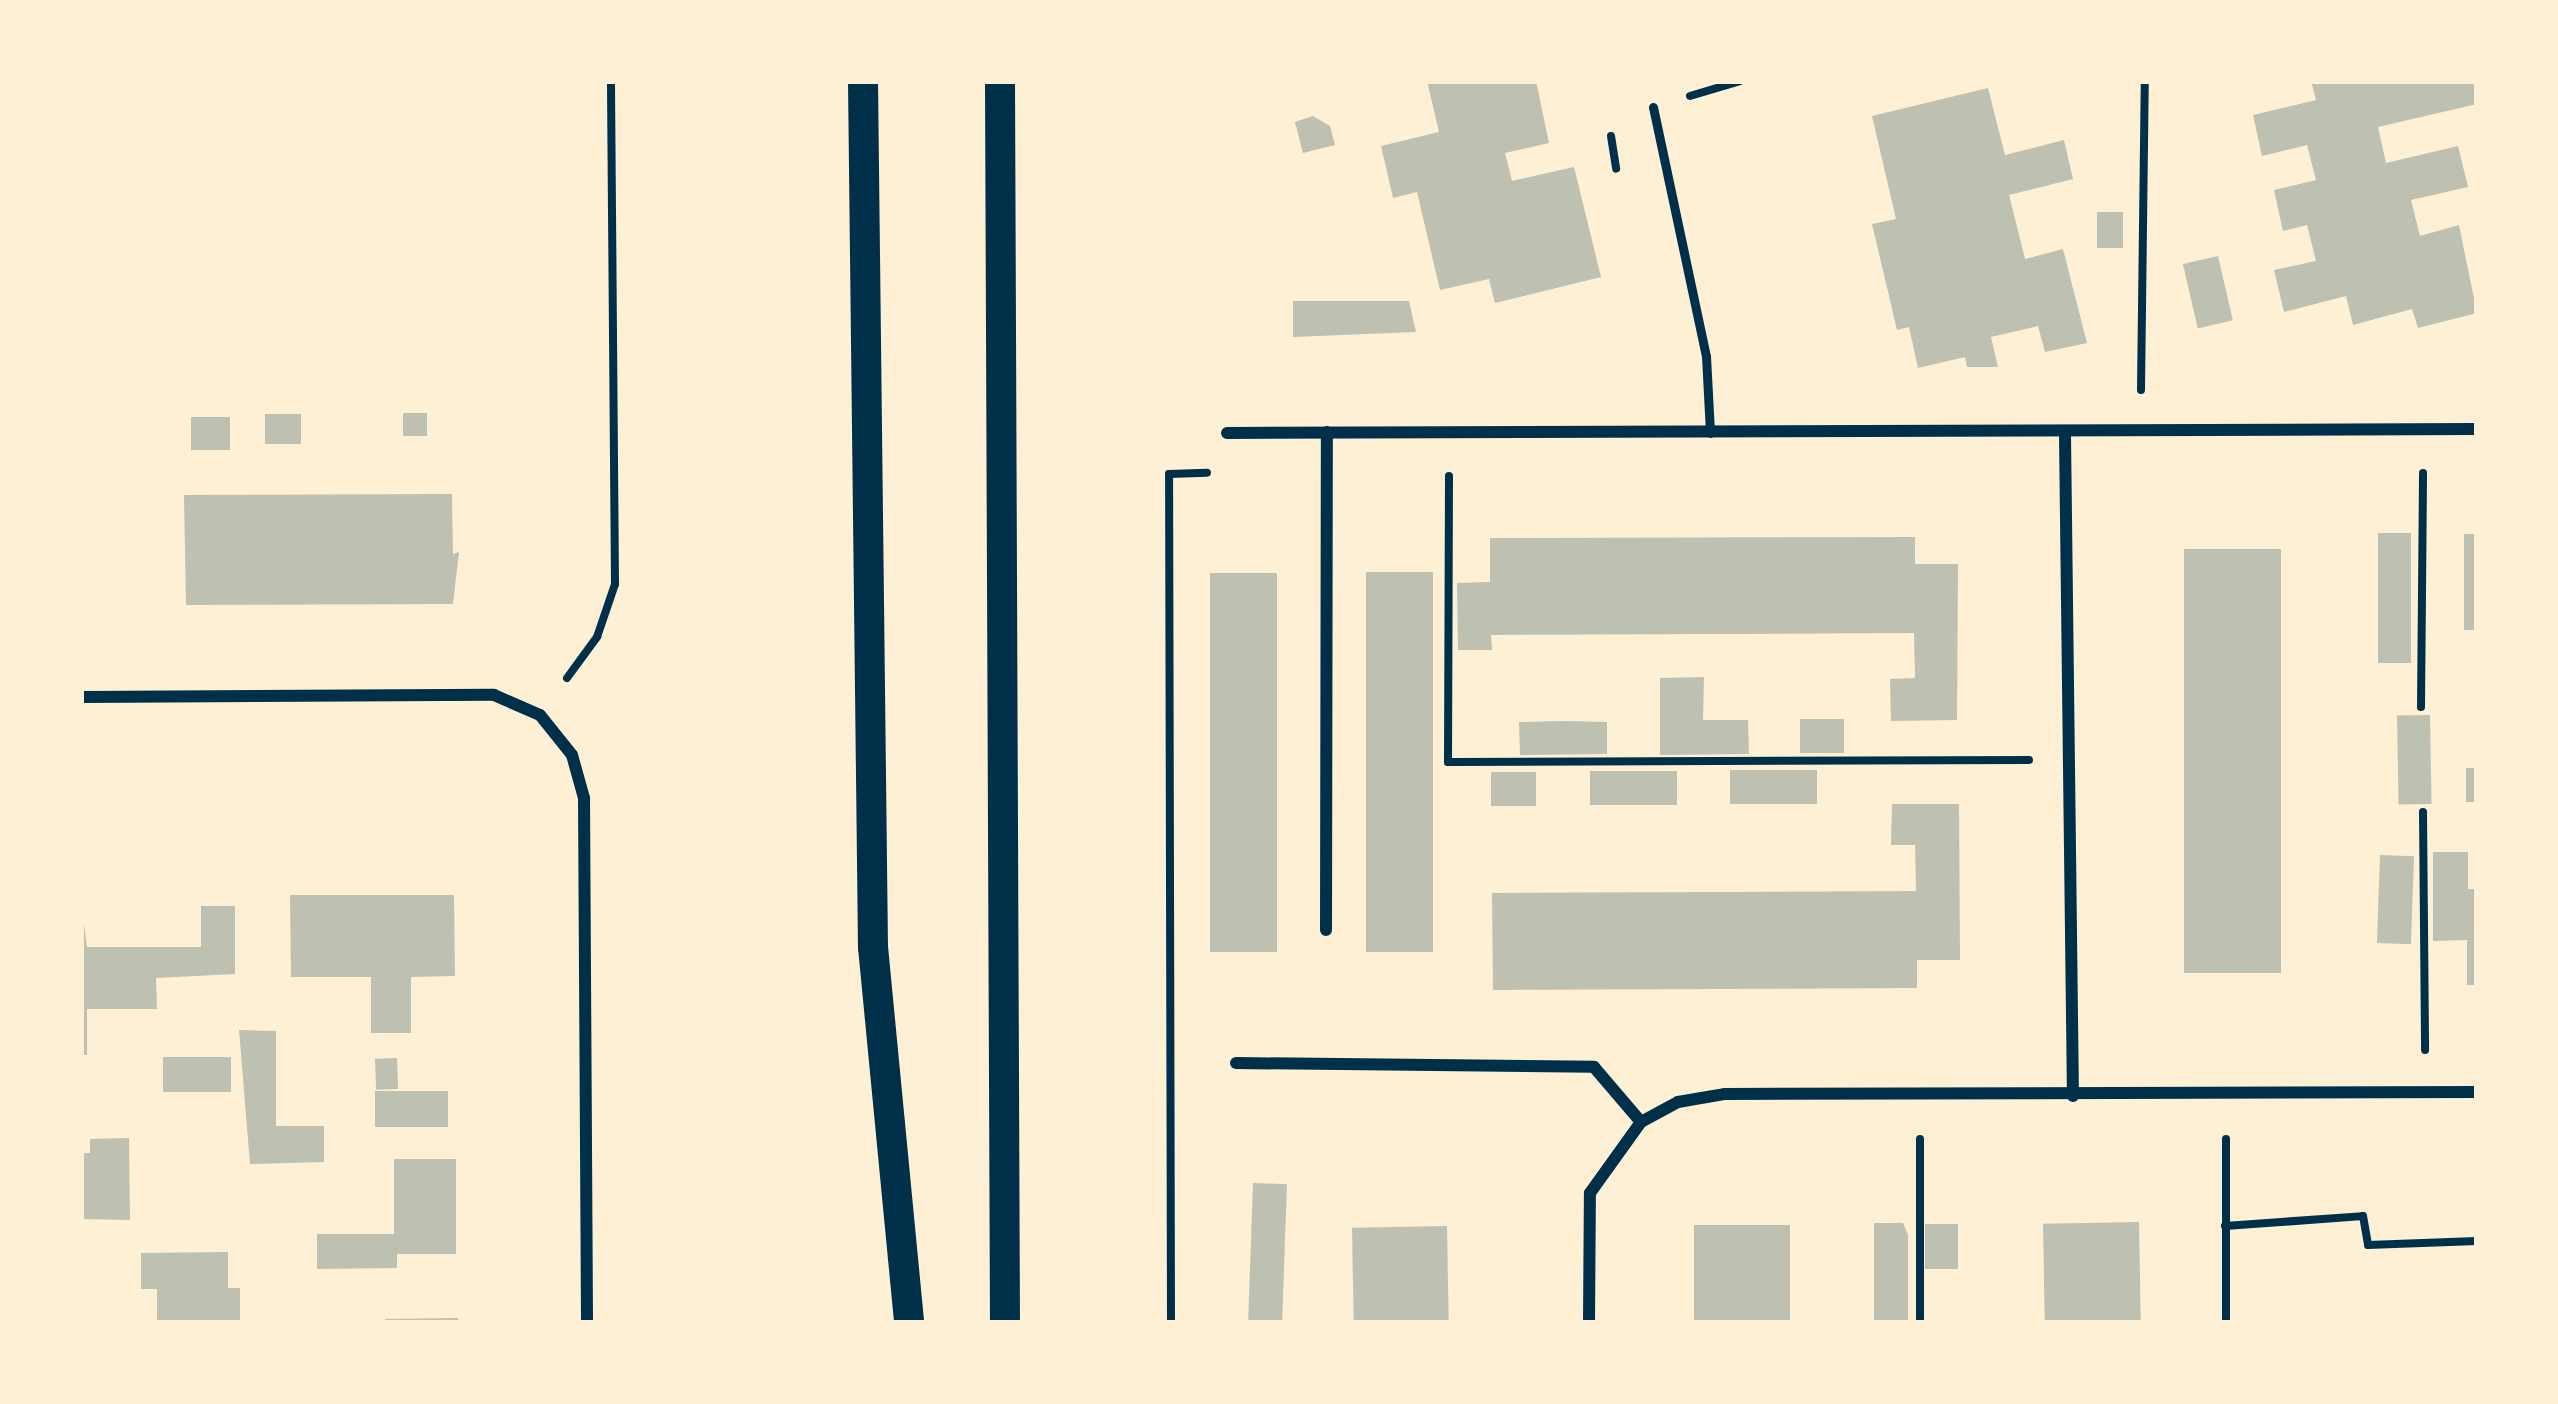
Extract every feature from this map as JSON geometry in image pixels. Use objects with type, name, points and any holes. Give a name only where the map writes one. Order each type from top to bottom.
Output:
[{"type":"main road","points":[[863,81],[873,947],[909,1323]]},
{"type":"main road","points":[[1000,81],[1005,1323]]},
{"type":"street","points":[[1227,434],[2065,435],[2477,429]]},
{"type":"street","points":[[1325,930],[1327,432]]},
{"type":"street","points":[[2065,435],[2073,1096]]},
{"type":"street","points":[[81,697],[494,695],[540,716],[572,755],[584,798],[587,1323]]},
{"type":"street","points":[[1236,1064],[1594,1067],[1641,1122]]},
{"type":"street","points":[[1589,1323],[1590,1192],[1641,1122],[1678,1102],[1725,1094],[2477,1092]]},
{"type":"lane","points":[[1653,107],[1706,356],[1710,433]]},
{"type":"path","points":[[540,716],[597,637],[615,584],[611,81]]},
{"type":"path","points":[[2141,433],[2145,81]]},
{"type":"path","points":[[2421,707],[2423,430]]},
{"type":"path","points":[[1449,432],[1448,762],[2070,760]]},
{"type":"path","points":[[1171,1323],[1169,474],[1214,473]]},
{"type":"path","points":[[2423,812],[2425,1092]]},
{"type":"path","points":[[2226,1094],[2226,1323]]},
{"type":"path","points":[[1920,1095],[1920,1323]]},
{"type":"path","points":[[2225,1226],[2363,1216],[2368,1245],[2477,1240]]},
{"type":"building","points":[[1427,81],[1536,81],[1549,143],[1505,153],[1512,181],[1574,167],[1601,277],[1495,303],[1489,279],[1440,290],[1417,192],[1393,198],[1381,146],[1439,132]]},
{"type":"building","points":[[2311,81],[2477,81],[2477,104],[2378,127],[2386,163],[2458,146],[2468,187],[2411,200],[2420,236],[2459,225],[2477,313],[2418,328],[2412,309],[2353,325],[2346,296],[2284,312],[2274,270],[2316,261],[2307,225],[2283,231],[2274,190],[2316,180],[2307,145],[2262,156],[2253,115],[2316,100]]},
{"type":"building","points":[[1988,88],[2005,155],[2064,140],[2073,179],[2009,195],[2025,259],[2063,249],[2087,343],[2045,352],[2038,326],[1991,337],[1998,367],[1967,367],[1965,357],[1918,368],[1909,327],[1897,330],[1872,224],[1896,219],[1872,116]]},
{"type":"building","points":[[1313,116],[1330,126],[1335,145],[1303,153],[1295,122]]},
{"type":"building","points":[[2097,212],[2123,212],[2123,248],[2097,248]]},
{"type":"building","points":[[2218,256],[2233,320],[2198,328],[2183,264]]},
{"type":"building","points":[[1293,301],[1409,301],[1416,332],[1293,337]]},
{"type":"building","points":[[403,413],[427,413],[427,436],[403,436]]},
{"type":"building","points":[[265,414],[301,414],[301,444],[265,444]]},
{"type":"building","points":[[191,417],[230,417],[230,450],[191,450]]},
{"type":"building","points":[[452,494],[453,554],[459,552],[453,604],[186,605],[184,495]]},
{"type":"building","points":[[2378,533],[2411,533],[2411,663],[2378,663]]},
{"type":"building","points":[[2464,534],[2477,534],[2477,630],[2464,630]]},
{"type":"building","points":[[1915,537],[1915,564],[1958,564],[1957,720],[1891,721],[1890,679],[1915,678],[1914,633],[1491,635],[1492,650],[1458,650],[1457,583],[1490,582],[1490,538]]},
{"type":"building","points":[[2184,549],[2281,549],[2281,973],[2184,973]]},
{"type":"building","points":[[1366,572],[1433,572],[1433,952],[1366,952]]},
{"type":"building","points":[[1210,573],[1277,573],[1277,952],[1210,952]]},
{"type":"building","points":[[1704,677],[1703,720],[1748,720],[1749,754],[1660,755],[1660,678]]},
{"type":"building","points":[[2430,715],[2432,804],[2399,805],[2397,716]]},
{"type":"building","points":[[1800,719],[1844,719],[1844,753],[1800,753]]},
{"type":"building","points":[[1519,722],[1607,722],[1607,754],[1520,755]]},
{"type":"building","points":[[2466,768],[2477,768],[2477,802],[2466,802]]},
{"type":"building","points":[[1730,770],[1817,770],[1817,804],[1730,804]]},
{"type":"building","points":[[1590,771],[1677,771],[1677,805],[1590,805]]},
{"type":"building","points":[[1491,772],[1536,772],[1536,806],[1491,806]]},
{"type":"building","points":[[1892,804],[1959,804],[1960,960],[1917,960],[1917,988],[1493,990],[1492,893],[1916,891],[1915,845],[1891,845]]},
{"type":"building","points":[[2433,852],[2468,852],[2468,889],[2477,889],[2477,985],[2467,985],[2467,940],[2433,941]]},
{"type":"building","points":[[2380,855],[2414,856],[2411,944],[2377,943]]},
{"type":"building","points":[[290,895],[454,895],[455,976],[411,977],[411,1033],[371,1033],[371,977],[291,977]]},
{"type":"building","points":[[81,901],[87,947],[201,947],[201,906],[235,906],[235,974],[156,978],[157,1009],[87,1009],[87,1055],[81,1055]]},
{"type":"building","points":[[239,1030],[276,1031],[276,1126],[324,1126],[324,1162],[250,1164]]},
{"type":"building","points":[[163,1057],[231,1057],[231,1092],[163,1092]]},
{"type":"building","points":[[397,1058],[398,1089],[376,1090],[375,1059]]},
{"type":"building","points":[[375,1091],[448,1091],[448,1127],[375,1127]]},
{"type":"building","points":[[129,1138],[130,1220],[81,1219],[81,1153],[90,1153],[90,1139]]},
{"type":"building","points":[[394,1159],[456,1159],[456,1254],[397,1254],[397,1268],[317,1269],[317,1234],[394,1234]]},
{"type":"building","points":[[1253,1183],[1287,1184],[1282,1323],[1248,1323]]},
{"type":"building","points":[[2139,1222],[2141,1323],[2045,1323],[2043,1224]]},
{"type":"building","points":[[1874,1223],[1903,1223],[1908,1235],[1908,1323],[1874,1323]]},
{"type":"building","points":[[1925,1224],[1958,1224],[1958,1269],[1925,1269]]},
{"type":"building","points":[[1694,1225],[1790,1225],[1790,1323],[1694,1323]]},
{"type":"building","points":[[1447,1226],[1449,1323],[1354,1323],[1352,1228]]},
{"type":"building","points":[[228,1252],[228,1288],[240,1288],[240,1321],[157,1323],[157,1289],[141,1289],[141,1253]]},
{"type":"building","points":[[458,1318],[458,1323],[386,1323],[385,1319]]}]
